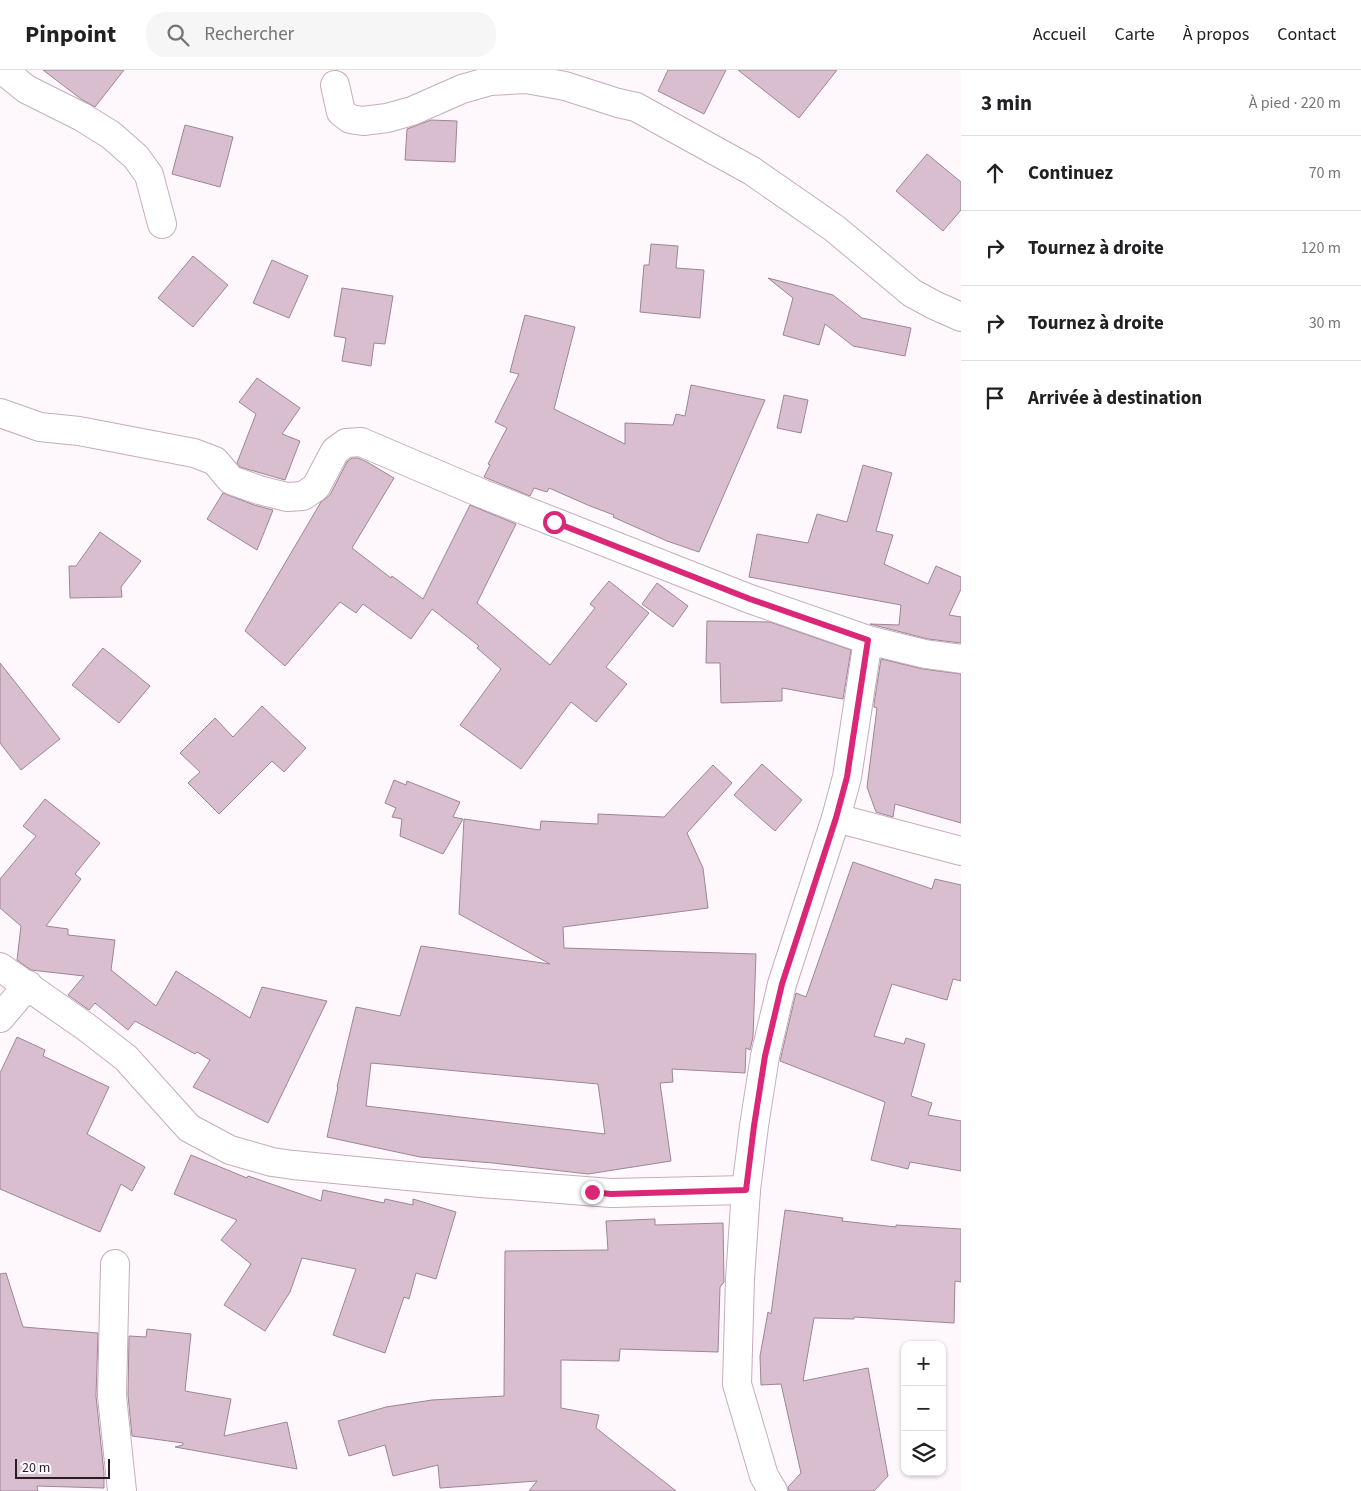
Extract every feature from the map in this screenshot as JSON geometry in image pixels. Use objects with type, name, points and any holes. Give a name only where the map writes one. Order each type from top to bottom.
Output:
[{"type":"street","points":[[3,70],[26,88],[82,117],[111,135],[136,157],[149,174],[162,224]]},
{"type":"street","points":[[335,85],[341,112],[350,119],[363,121],[386,118],[412,111],[462,89],[490,81],[526,79],[565,86],[618,104],[636,107],[752,171],[834,228],[912,293],[934,305],[961,316]]},
{"type":"street","points":[[0,413],[40,427],[79,431],[194,453],[216,461],[232,480],[259,490],[287,497],[303,496],[316,487],[335,451],[346,443],[361,442],[483,494],[750,599],[868,640],[925,654],[961,659]]},
{"type":"street","points":[[773,1491],[764,1476],[737,1384],[740,1279],[746,1190],[765,1056],[782,984],[836,818],[847,777],[868,640]]},
{"type":"street","points":[[836,818],[961,851]]},
{"type":"street","points":[[0,966],[126,1058],[189,1128],[230,1150],[264,1160],[293,1165],[461,1182],[611,1194],[746,1190]]},
{"type":"street","points":[[0,1018],[28,985]]},
{"type":"street","points":[[116,1264],[112,1396],[122,1491]]},
{"type":"building","points":[[43,70],[124,70],[95,107],[81,99]]},
{"type":"building","points":[[668,70],[726,70],[704,114],[658,91]]},
{"type":"building","points":[[738,70],[837,70],[799,118]]},
{"type":"building","points":[[431,120],[457,121],[455,162],[405,160],[407,129]]},
{"type":"building","points":[[185,125],[233,137],[220,187],[172,174]]},
{"type":"building","points":[[927,154],[961,182],[961,210],[943,231],[896,191]]},
{"type":"building","points":[[651,244],[678,246],[676,268],[704,270],[700,318],[640,312],[644,265],[649,265]]},
{"type":"building","points":[[193,256],[228,285],[193,327],[158,298]]},
{"type":"building","points":[[272,260],[308,276],[289,318],[253,303]]},
{"type":"building","points":[[768,278],[833,295],[862,318],[911,328],[905,356],[853,346],[825,324],[819,345],[783,335],[793,298]]},
{"type":"building","points":[[342,288],[393,296],[385,344],[374,343],[371,366],[342,361],[346,338],[334,336]]},
{"type":"building","points":[[525,315],[575,327],[554,409],[625,444],[625,423],[673,425],[676,414],[685,416],[691,385],[765,400],[699,552],[667,541],[613,517],[614,515],[549,488],[547,492],[534,488],[530,496],[484,477],[490,465],[488,464],[507,428],[495,422],[519,374],[510,372]]},
{"type":"building","points":[[257,378],[300,408],[282,434],[300,441],[285,480],[240,467],[237,463],[256,414],[239,402]]},
{"type":"building","points":[[784,395],[808,400],[801,433],[777,428]]},
{"type":"building","points":[[352,458],[358,458],[367,462],[394,478],[352,548],[391,578],[392,576],[423,599],[470,505],[516,524],[477,603],[550,665],[595,608],[590,604],[609,581],[649,613],[606,667],[627,684],[596,722],[571,702],[521,769],[460,725],[501,669],[477,648],[479,646],[432,609],[411,639],[363,604],[356,613],[340,602],[285,666],[245,631],[321,502],[330,495],[347,462]]},
{"type":"building","points":[[863,465],[892,473],[876,531],[893,535],[884,564],[928,584],[936,566],[961,577],[961,589],[949,615],[961,617],[961,643],[928,639],[870,624],[899,625],[901,605],[749,577],[757,534],[808,543],[817,514],[847,522]]},
{"type":"building","points":[[223,493],[273,510],[257,550],[207,519]]},
{"type":"building","points":[[100,532],[141,561],[121,587],[122,597],[70,598],[69,566],[76,566]]},
{"type":"building","points":[[657,583],[688,606],[673,627],[642,604]]},
{"type":"building","points":[[707,621],[770,622],[851,650],[843,699],[782,688],[782,701],[721,703],[720,663],[706,663]]},
{"type":"building","points":[[103,648],[150,686],[119,723],[72,685]]},
{"type":"building","points":[[881,659],[923,669],[961,674],[961,823],[895,804],[893,817],[876,812],[867,787],[877,708],[874,707],[874,704]]},
{"type":"building","points":[[0,663],[60,739],[21,770],[0,743]]},
{"type":"building","points":[[262,706],[306,748],[284,772],[272,761],[219,814],[188,783],[200,772],[180,753],[215,718],[233,737]]},
{"type":"building","points":[[762,764],[802,800],[775,831],[734,795]]},
{"type":"building","points":[[713,765],[732,783],[687,833],[703,868],[708,908],[563,927],[564,948],[756,954],[753,1037],[750,1050],[746,1048],[745,1073],[672,1069],[673,1082],[660,1083],[671,1161],[588,1174],[420,1157],[327,1137],[356,1007],[400,1016],[421,946],[550,964],[459,914],[464,819],[540,830],[541,821],[598,824],[598,814],[664,817]],"holes":[[[371,1063],[598,1084],[605,1134],[366,1106]]]},
{"type":"building","points":[[394,780],[406,785],[407,781],[460,802],[453,817],[463,819],[443,854],[400,836],[402,819],[392,817],[396,808],[385,803]]},
{"type":"building","points":[[45,799],[100,843],[75,874],[81,879],[46,926],[68,929],[68,935],[115,940],[111,970],[156,1006],[176,971],[250,1018],[262,987],[327,1001],[268,1123],[193,1087],[210,1060],[197,1052],[195,1054],[135,1021],[128,1030],[95,1003],[89,1010],[68,995],[84,976],[31,970],[17,960],[21,926],[0,908],[0,879],[36,836],[23,826]]},
{"type":"building","points":[[853,862],[932,889],[935,879],[961,885],[961,981],[953,979],[947,1000],[892,984],[874,1036],[904,1044],[906,1038],[925,1044],[911,1096],[932,1103],[928,1115],[961,1121],[961,1171],[910,1162],[908,1169],[871,1160],[885,1102],[780,1061],[796,993],[806,997]]},
{"type":"building","points":[[17,1037],[45,1050],[43,1056],[109,1087],[87,1134],[145,1167],[132,1191],[121,1184],[100,1232],[0,1189],[0,1073]]},
{"type":"building","points":[[191,1155],[247,1178],[248,1176],[321,1201],[323,1190],[384,1203],[385,1199],[413,1205],[413,1199],[456,1212],[436,1279],[416,1273],[409,1299],[404,1297],[385,1353],[333,1335],[356,1269],[302,1258],[290,1292],[265,1331],[224,1305],[251,1264],[221,1240],[237,1220],[174,1194]]},
{"type":"building","points":[[785,1210],[843,1218],[842,1221],[896,1227],[896,1225],[961,1229],[961,1282],[955,1281],[954,1323],[854,1317],[854,1319],[814,1318],[803,1381],[868,1368],[888,1476],[874,1491],[789,1491],[788,1487],[801,1473],[781,1384],[761,1385],[760,1356],[768,1312],[771,1314]]},
{"type":"building","points":[[655,1219],[655,1225],[723,1223],[724,1282],[720,1287],[718,1352],[620,1349],[619,1361],[561,1360],[561,1408],[599,1415],[596,1428],[676,1491],[529,1491],[537,1481],[440,1488],[438,1465],[393,1476],[385,1445],[349,1456],[338,1421],[386,1407],[432,1400],[504,1396],[505,1251],[608,1250],[606,1221]]},
{"type":"building","points":[[6,1273],[23,1327],[98,1333],[96,1396],[104,1488],[37,1486],[38,1491],[0,1491],[0,1274]]},
{"type":"building","points":[[147,1329],[191,1334],[185,1391],[231,1399],[224,1436],[287,1422],[297,1469],[175,1447],[183,1445],[183,1443],[132,1436],[128,1395],[129,1336],[146,1337]]},
{"type":"route","points":[[554,522],[750,599],[868,640],[847,777],[836,818],[782,984],[765,1056],[746,1190],[611,1194],[592,1192]]}]
